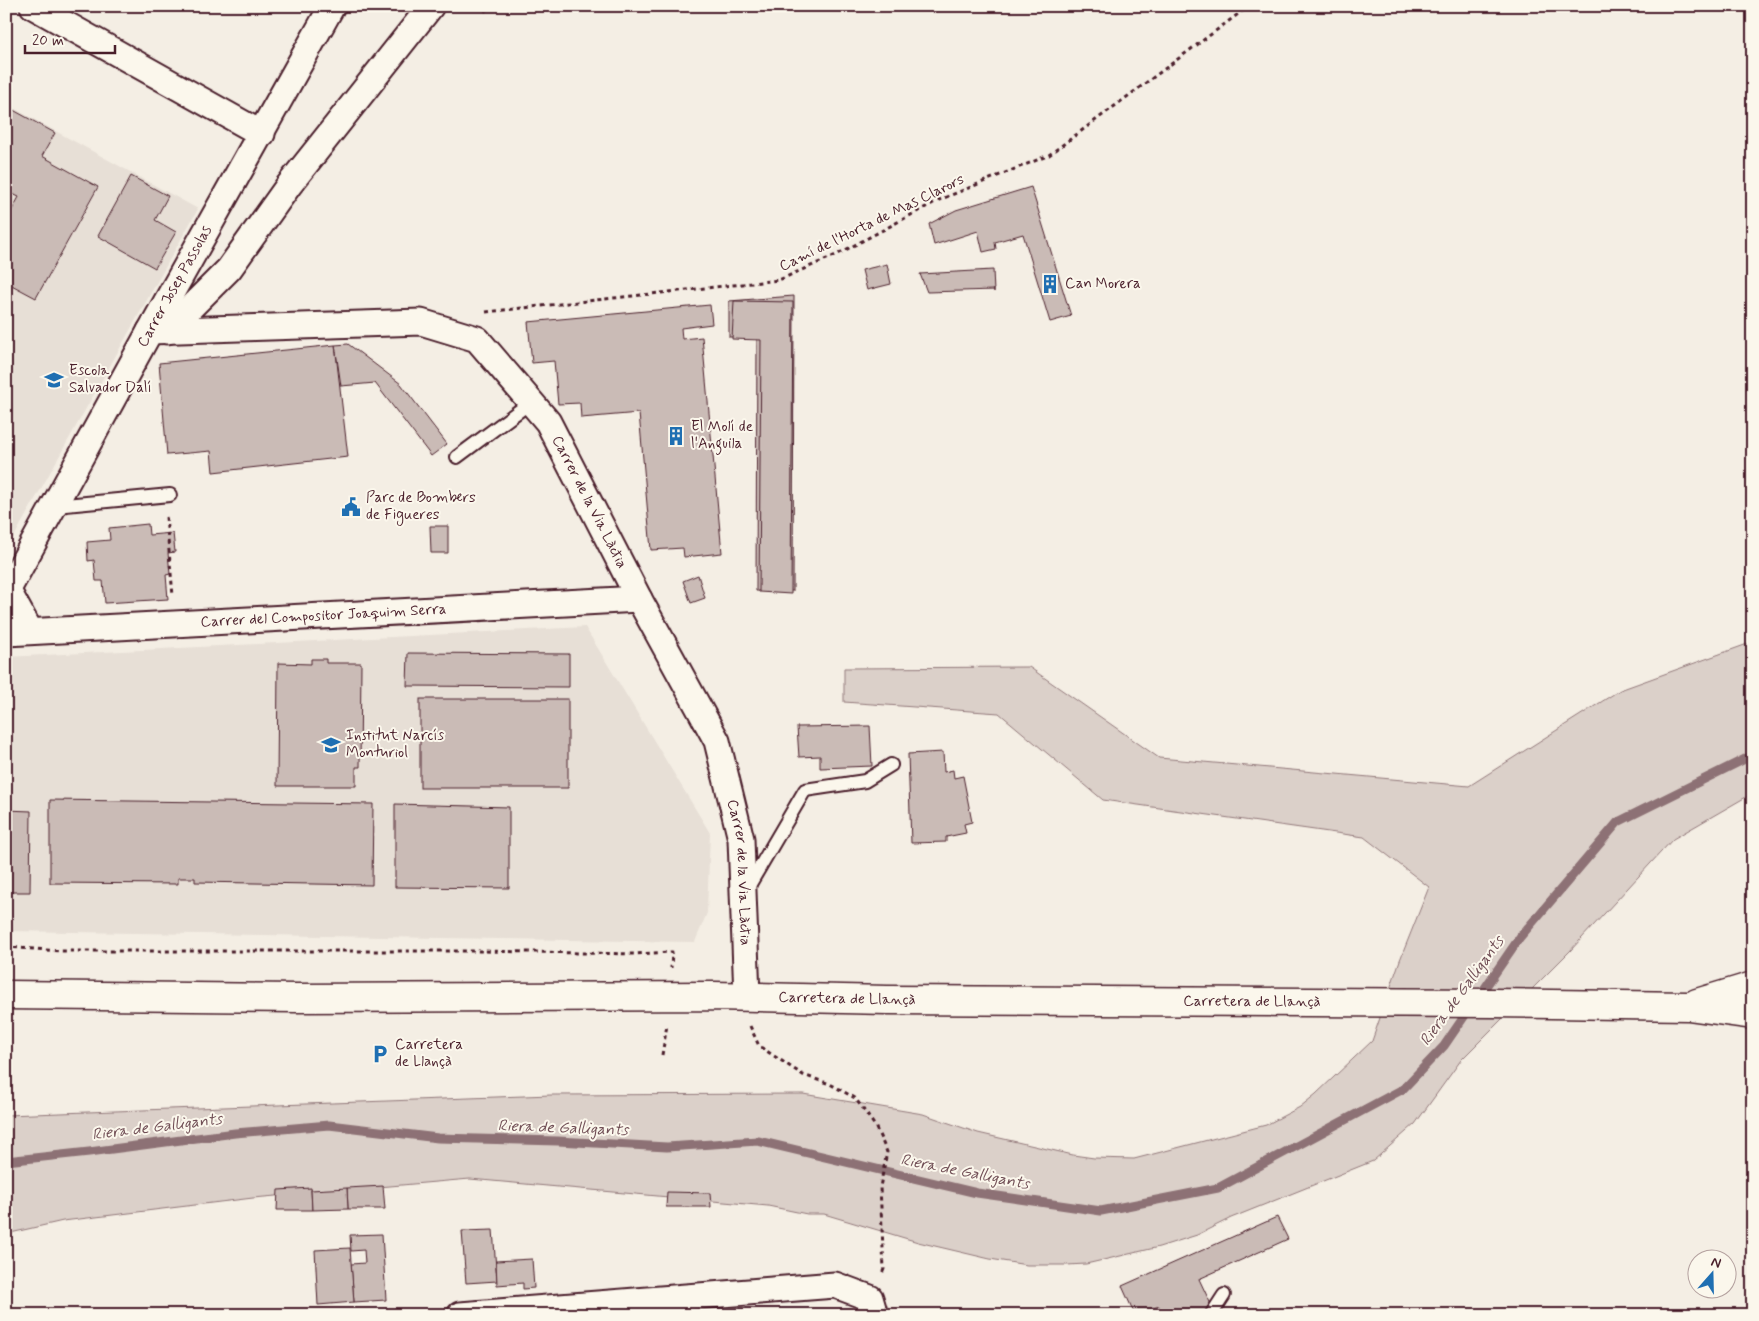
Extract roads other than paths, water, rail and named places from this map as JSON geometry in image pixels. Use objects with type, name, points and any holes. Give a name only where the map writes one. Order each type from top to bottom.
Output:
[{"type":"street","points":[[33,6],[262,134]]},
{"type":"street","name":"Carrer Josep Passolas","points":[[7,592],[55,506],[158,331],[332,6]]},
{"type":"street","points":[[158,331],[229,269],[289,185],[431,6]]},
{"type":"street","name":"Carrer de la Via Làctia","points":[[158,331],[421,322],[477,339],[548,422],[639,599],[717,740],[741,839],[746,1007]]},
{"type":"street","points":[[7,592],[18,632]]},
{"type":"street","name":"Carrer del Compositor Joaquim Serra","points":[[18,632],[639,599]]},
{"type":"street","name":"Carretera de Llançà","points":[[1688,1006],[1753,986]]},
{"type":"street","name":"Carretera de Llançà","points":[[6,995],[297,998],[669,996],[746,1007],[886,1000],[1494,1003],[1688,1006],[1753,1015]]},
{"type":"street","points":[[460,1315],[835,1285],[873,1306]]},
{"type":"lane","points":[[457,457],[531,402]]},
{"type":"lane","points":[[55,506],[167,495]]},
{"type":"lane","points":[[743,895],[805,790],[865,781],[891,765]]},
{"type":"lane","points":[[1211,1315],[1224,1295]]},
{"type":"waterway","name":"Riera de Galligants","points":[[1478,998],[1520,937],[1618,822],[1753,755]]},
{"type":"waterway","name":"Riera de Galligants","points":[[6,1161],[235,1133],[329,1125],[438,1138],[558,1141],[667,1147],[758,1141],[977,1193],[1101,1211],[1218,1188],[1403,1089],[1444,1046],[1470,1008]]},
{"type":"place","name":"Can Morera","points":[[1050,284]]},
{"type":"place","name":"Escola Salvador Dalí","points":[[54,380]]},
{"type":"place","name":"El Molí de l'Anguila","points":[[676,436]]},
{"type":"place","name":"Parc de Bombers de Figueres","points":[[351,507]]},
{"type":"place","name":"Institut Narcís Monturiol","points":[[331,745]]},
{"type":"place","name":"Carretera de Llançà","points":[[380,1054]]}]
